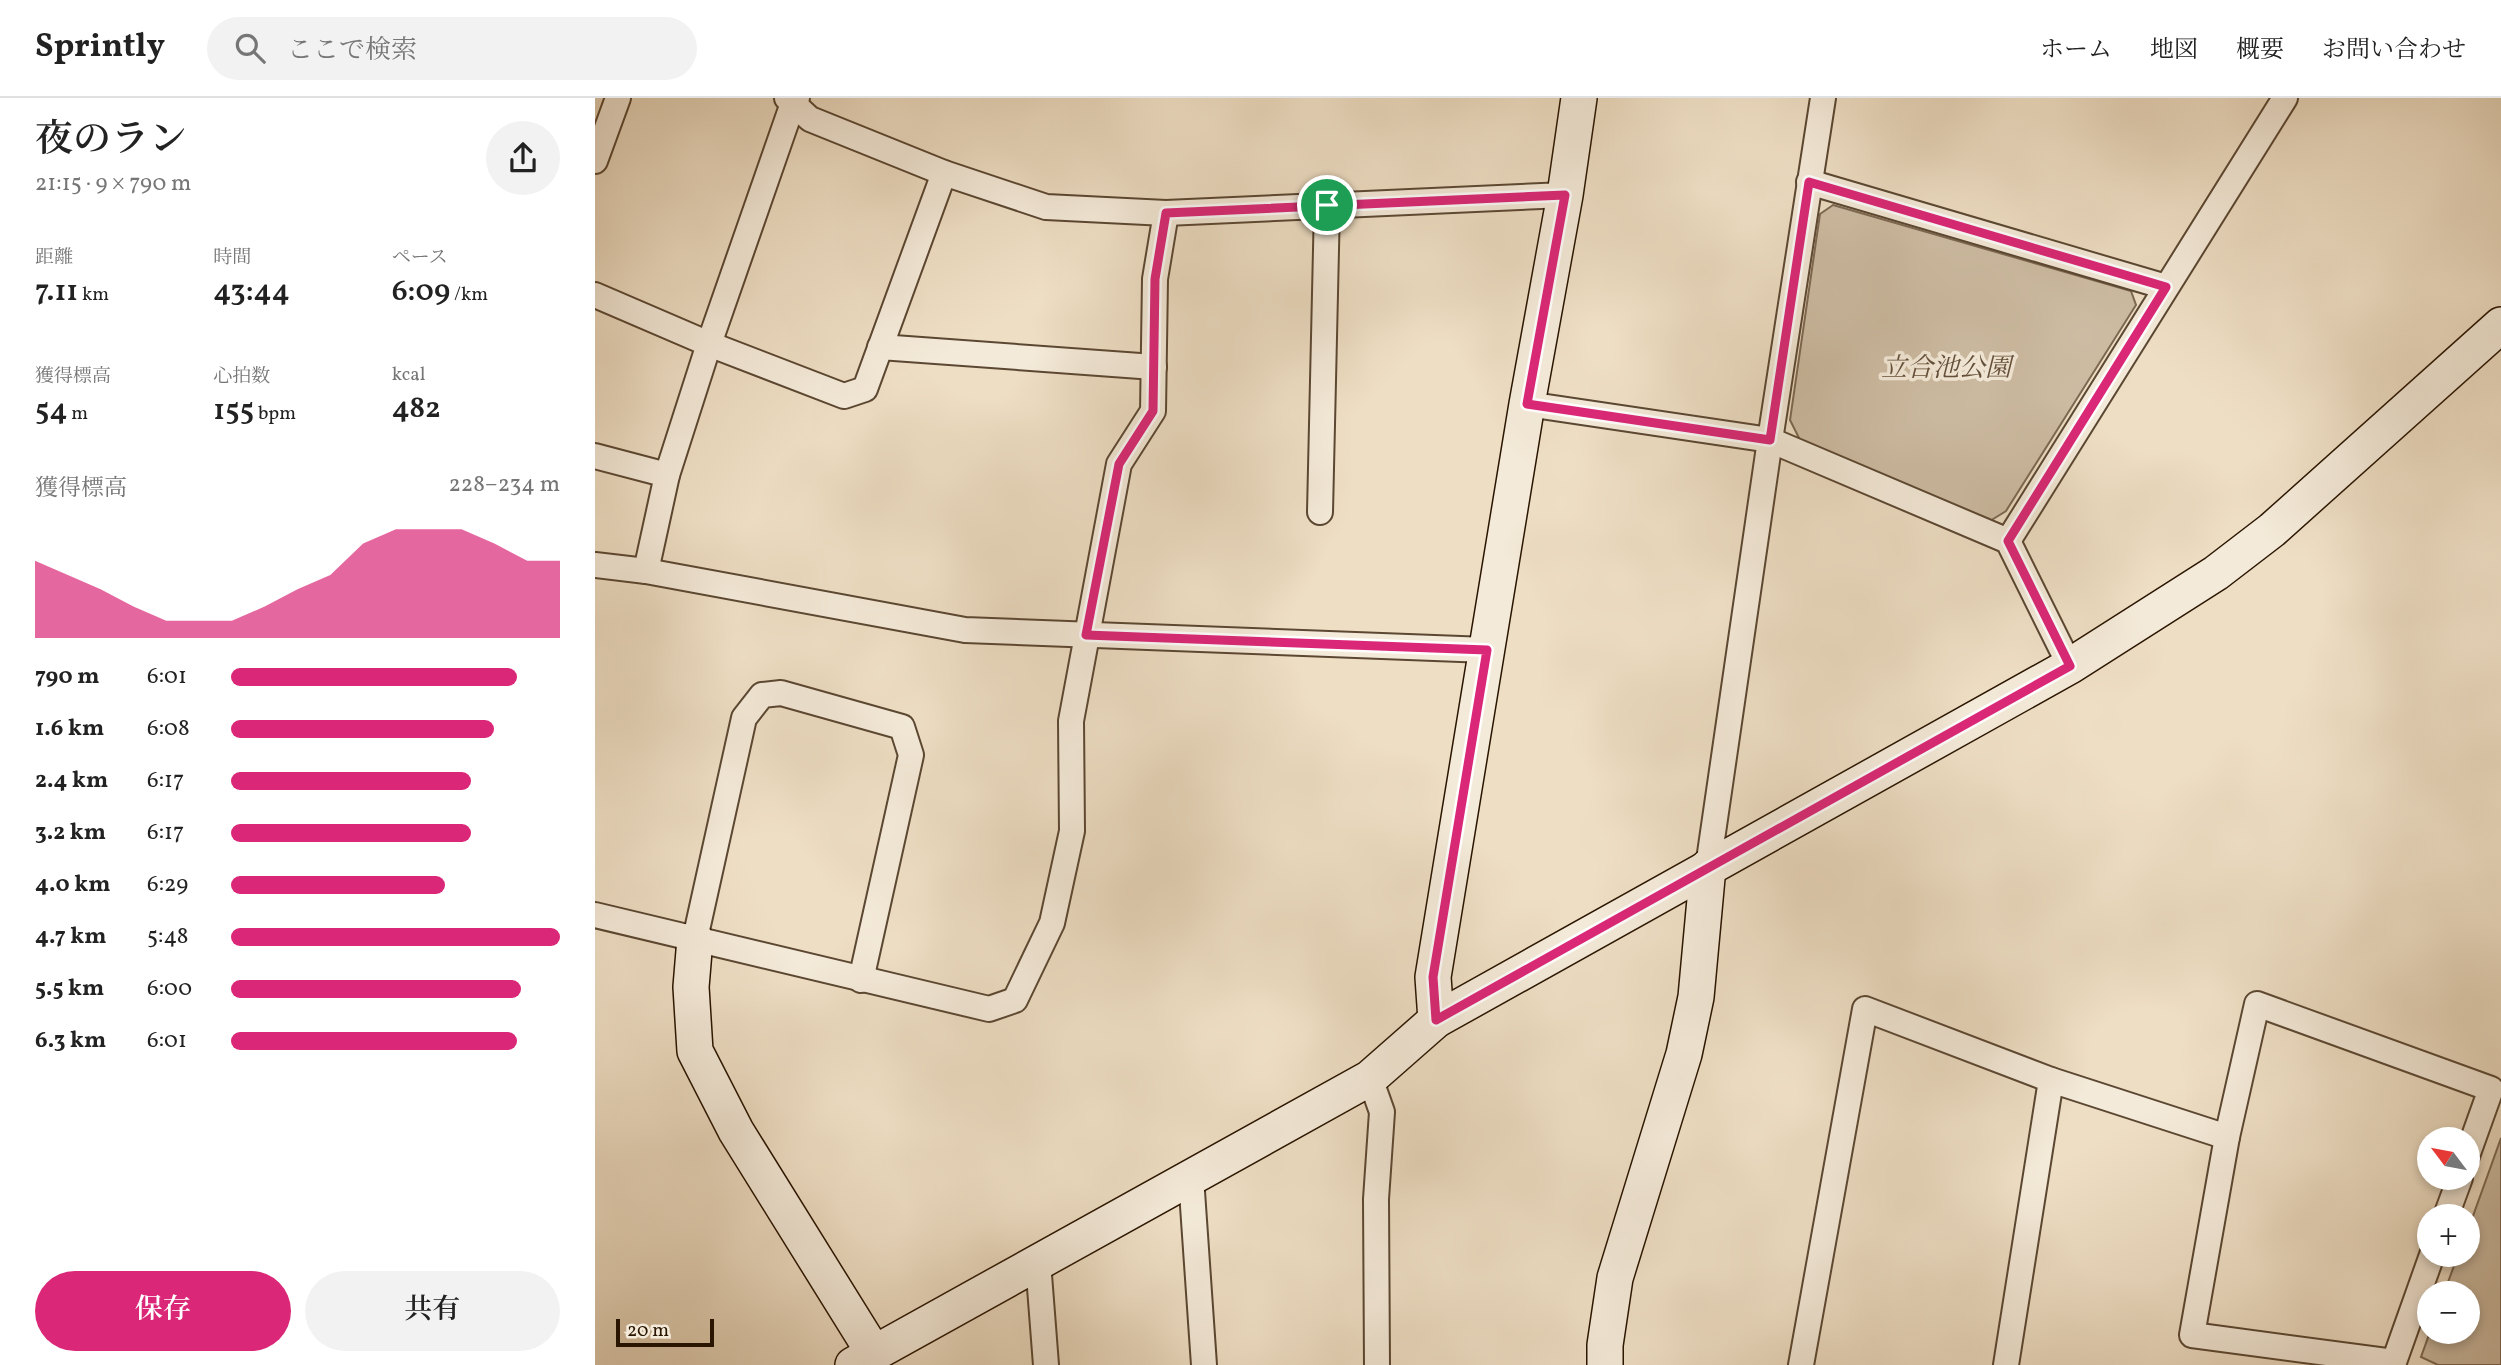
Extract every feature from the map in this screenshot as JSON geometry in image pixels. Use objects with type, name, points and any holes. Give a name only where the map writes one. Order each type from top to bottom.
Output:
[{"type":"street","points":[[595,161],[618,98]]},
{"type":"street","points":[[1436,1020],[1433,977],[1579,98]]},
{"type":"street","points":[[1605,1365],[1605,1345],[1615,1278],[1683,1054],[1696,997],[1708,867],[1823,98]]},
{"type":"street","points":[[2008,541],[2285,98]]},
{"type":"street","points":[[646,571],[667,475],[792,100],[810,119],[944,173],[1046,207],[1166,213],[1565,195]]},
{"type":"street","points":[[595,295],[709,344],[844,396],[865,389],[944,173]]},
{"type":"street","points":[[1809,182],[2166,287]]},
{"type":"street","points":[[1320,512],[1327,205]]},
{"type":"street","points":[[595,915],[861,981],[989,1009],[1015,1000],[1052,923],[1072,831],[1071,721],[1119,464],[1153,411],[1155,279],[1166,213]]},
{"type":"street","points":[[861,981],[911,755],[902,727],[781,693],[762,695],[744,718],[695,939],[691,986],[695,1051],[736,1131],[870,1361],[1038,1262],[1370,1078],[1436,1020],[2070,666],[2215,573],[2272,530],[2501,325]]},
{"type":"street","points":[[880,347],[1154,367]]},
{"type":"street","points":[[1527,404],[1770,440],[2008,541],[2070,666]]},
{"type":"street","points":[[595,456],[667,475]]},
{"type":"street","points":[[595,565],[646,571],[965,630],[1487,650]]},
{"type":"street","points":[[2428,1267],[2397,1363],[2192,1335],[2227,1138],[2257,1004],[2491,1089],[2477,1127]]},
{"type":"street","points":[[1801,1365],[1865,1009],[2051,1080],[2227,1138]]},
{"type":"street","points":[[1370,1078],[1383,1112],[1376,1199],[1377,1365]]},
{"type":"street","points":[[2006,1365],[2051,1080]]},
{"type":"street","points":[[1191,1177],[1204,1365]]},
{"type":"street","points":[[1038,1262],[1046,1365]]},
{"type":"green space","name":"立合池公園","points":[[1833,205],[2131,291],[2136,305],[2006,511],[1990,521],[1800,440],[1790,420],[1820,214]]},
{"type":"green space","points":[[2501,1138],[2501,1365],[2438,1365],[2421,1357],[2426,1344],[2480,1344],[2480,1281],[2448,1281],[2454,1267],[2480,1267],[2480,1204],[2477,1204]]},
{"type":"route","points":[[1809,182],[2166,287],[2008,541],[2070,666],[1436,1020],[1433,977],[1487,650],[1086,635],[1119,464],[1153,411],[1155,279],[1166,213],[1327,205],[1565,195],[1527,404],[1770,440],[1809,182]]}]
